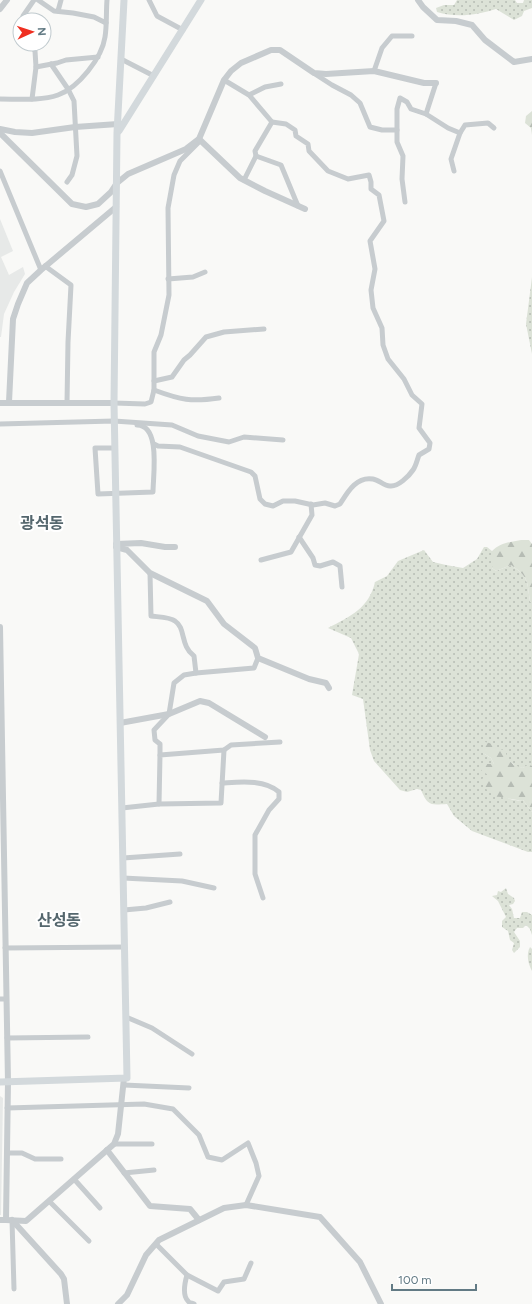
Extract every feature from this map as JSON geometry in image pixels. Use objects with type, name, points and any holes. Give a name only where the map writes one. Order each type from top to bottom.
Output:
[{"type":"main road","points":[[4,1082],[124,1081],[127,1078],[114,448],[117,133],[124,0]]},
{"type":"main road","points":[[117,133],[201,0]]},
{"type":"street","points":[[0,9],[7,0]]},
{"type":"street","points":[[26,12],[34,0]]},
{"type":"street","points":[[38,0],[54,11],[73,12],[94,17],[106,23]]},
{"type":"street","points":[[58,11],[61,0]]},
{"type":"street","points":[[0,99],[47,98],[59,95],[79,81],[98,57],[105,38],[107,0]]},
{"type":"street","points":[[149,0],[157,16],[183,30]]},
{"type":"street","points":[[418,0],[437,20],[472,24],[485,40],[514,62],[532,59]]},
{"type":"street","points":[[374,71],[382,48],[392,36],[412,36]]},
{"type":"street","points":[[0,403],[145,404],[151,402],[154,390],[154,352],[161,335],[169,295],[168,208],[174,175],[180,161],[200,140],[224,80],[231,71],[242,63],[271,50],[280,50],[332,85],[351,95],[360,103],[370,127],[382,130],[397,130]]},
{"type":"street","points":[[32,98],[36,67],[35,52]]},
{"type":"street","points":[[36,67],[66,60],[98,57]]},
{"type":"street","points":[[121,59],[154,76]]},
{"type":"street","points":[[51,64],[68,89],[74,101],[77,156],[72,175],[67,182]]},
{"type":"street","points":[[314,73],[326,74],[374,71],[424,83],[436,83],[426,114]]},
{"type":"street","points":[[154,444],[158,446],[180,447],[251,472],[255,476],[260,499],[265,504],[273,506],[283,501],[295,501],[311,504],[325,503],[335,506],[340,504],[350,489],[362,480],[373,479],[391,486],[397,485],[414,469],[419,455],[429,449],[430,443],[419,428],[422,404],[412,395],[404,379],[388,359],[383,346],[382,328],[373,308],[371,290],[376,269],[370,241],[384,221],[380,195],[370,189],[371,182],[369,174],[348,179],[328,171],[309,151],[308,144],[296,136],[295,130],[286,124],[272,122],[249,94],[224,80]]},
{"type":"street","points":[[249,94],[265,87],[282,84]]},
{"type":"street","points":[[404,202],[402,156],[397,142],[396,109],[400,98],[408,102],[411,109],[426,114],[448,128],[460,133]]},
{"type":"street","points":[[244,180],[256,156],[255,151],[272,122]]},
{"type":"street","points":[[454,171],[451,159],[460,133],[465,124],[488,123],[494,128]]},
{"type":"street","points":[[0,129],[32,133],[75,127],[118,124]]},
{"type":"street","points":[[0,133],[72,204],[86,207],[98,204],[111,192],[117,183],[128,174],[186,149],[200,140]]},
{"type":"street","points":[[200,140],[244,180],[305,209]]},
{"type":"street","points":[[256,156],[281,165],[298,206]]},
{"type":"street","points":[[0,171],[43,268],[71,285],[67,403]]},
{"type":"street","points":[[9,402],[13,319],[27,283],[116,207]]},
{"type":"street","points":[[168,279],[193,278],[205,272]]},
{"type":"street","points":[[154,381],[172,377],[184,360],[206,337],[224,332],[264,329]]},
{"type":"street","points":[[154,390],[180,399],[200,401],[220,398]]},
{"type":"street","points":[[114,423],[140,425],[150,432],[154,444],[153,492],[115,492],[98,494],[95,448],[114,448]]},
{"type":"street","points":[[0,424],[114,423],[172,425],[198,436],[229,442],[244,437],[283,440]]},
{"type":"street","points":[[261,560],[291,552],[312,515],[311,504]]},
{"type":"street","points":[[299,537],[313,558],[315,565],[320,566],[333,562],[340,566],[342,587]]},
{"type":"street","points":[[116,545],[141,543],[175,547]]},
{"type":"street","points":[[116,545],[127,550],[150,574],[207,601],[224,624],[255,648],[258,658],[254,668],[184,675],[174,683],[168,714],[154,730],[155,740],[160,744],[159,804]]},
{"type":"street","points":[[150,574],[151,616],[175,620],[179,625],[188,652],[194,656],[196,673]]},
{"type":"street","points":[[0,627],[5,948],[3,999],[7,1038],[4,1082],[7,1108],[6,1220],[14,1289]]},
{"type":"street","points":[[258,658],[309,679],[326,683],[329,688]]},
{"type":"street","points":[[120,723],[168,714],[200,701],[209,703],[265,737]]},
{"type":"street","points":[[160,755],[224,750],[231,745],[280,742]]},
{"type":"street","points":[[122,808],[159,804],[221,803],[224,750]]},
{"type":"street","points":[[222,783],[248,781],[273,787],[279,792],[279,799],[268,810],[255,835],[255,874],[263,898]]},
{"type":"street","points":[[123,858],[180,854]]},
{"type":"street","points":[[123,878],[182,881],[214,888]]},
{"type":"street","points":[[124,910],[146,908],[170,902]]},
{"type":"street","points":[[5,948],[124,946]]},
{"type":"street","points":[[126,1017],[152,1028],[192,1054]]},
{"type":"street","points":[[7,1038],[88,1037]]},
{"type":"street","points":[[6,1220],[26,1221],[114,1144],[118,1134],[124,1081],[189,1088]]},
{"type":"street","points":[[7,1108],[144,1104],[173,1109],[199,1135],[208,1157],[222,1160],[248,1143],[256,1163],[259,1176],[246,1205]]},
{"type":"street","points":[[114,1144],[152,1144]]},
{"type":"street","points":[[107,1150],[150,1206],[190,1209],[198,1220]]},
{"type":"street","points":[[7,1153],[22,1153],[35,1159],[61,1159]]},
{"type":"street","points":[[124,1173],[154,1170]]},
{"type":"street","points":[[74,1179],[100,1208]]},
{"type":"street","points":[[48,1201],[89,1241]]},
{"type":"street","points":[[118,1304],[127,1295],[146,1255],[158,1240],[224,1208],[246,1205],[320,1217],[360,1262],[381,1304]]},
{"type":"street","points":[[6,1220],[61,1274],[64,1279],[67,1304]]},
{"type":"street","points":[[156,1244],[187,1275],[218,1291],[224,1282],[244,1279],[251,1263]]},
{"type":"street","points":[[187,1275],[185,1281],[185,1294],[188,1301],[194,1304]]},
{"type":"shaded area","points":[[0,219],[13,251],[1,257],[9,275],[23,267],[25,274],[14,292],[4,314],[1,337],[0,337]]},
{"type":"shaded area","points":[[0,1096],[3,1098],[1,1215],[0,1215]]},
{"type":"green space","points":[[457,0],[515,0],[517,3],[523,3],[524,0],[532,0],[532,8],[524,11],[522,16],[514,20],[496,9],[467,15],[452,15],[437,12],[436,8],[444,5],[454,5]]},
{"type":"green space","points":[[532,111],[532,135],[531,128],[525,123],[526,116]]},
{"type":"green space","points":[[532,277],[532,354],[526,324]]},
{"type":"green space","points":[[529,540],[532,544],[532,604],[530,601],[526,580],[517,569],[511,565],[496,571],[492,568],[492,551],[495,548],[509,542]]},
{"type":"green space","points":[[484,547],[487,547],[492,551],[492,568],[496,571],[511,565],[524,576],[532,604],[532,766],[529,765],[523,768],[517,767],[508,760],[483,753],[491,758],[494,764],[489,775],[502,794],[511,799],[523,800],[532,812],[532,852],[528,852],[472,831],[454,816],[447,804],[433,804],[428,802],[421,790],[417,789],[407,792],[400,790],[374,761],[370,750],[363,699],[352,695],[359,654],[351,638],[328,628],[351,615],[364,605],[375,582],[387,576],[398,561],[424,550],[433,562],[463,568],[477,559]]},
{"type":"green space","points":[[485,742],[493,744],[496,749],[505,750],[507,757],[513,764],[523,768],[529,764],[532,766],[532,812],[523,800],[495,797],[485,788],[482,779],[488,775],[481,770],[482,764],[494,764],[491,758],[483,753]]},
{"type":"green space","points":[[506,888],[508,894],[514,898],[515,901],[513,904],[509,905],[512,909],[514,918],[520,918],[522,912],[527,912],[532,915],[532,935],[530,929],[526,925],[523,928],[517,928],[514,932],[520,941],[520,947],[514,953],[512,950],[514,943],[510,940],[508,931],[502,927],[502,921],[506,917],[498,901],[492,896],[497,895],[498,891],[501,892]]},
{"type":"green space","points":[[530,947],[532,949],[532,971],[528,959]]},
{"type":"district","name":"광석동","points":[[42,523]]},
{"type":"district","name":"산성동","points":[[59,920]]}]
